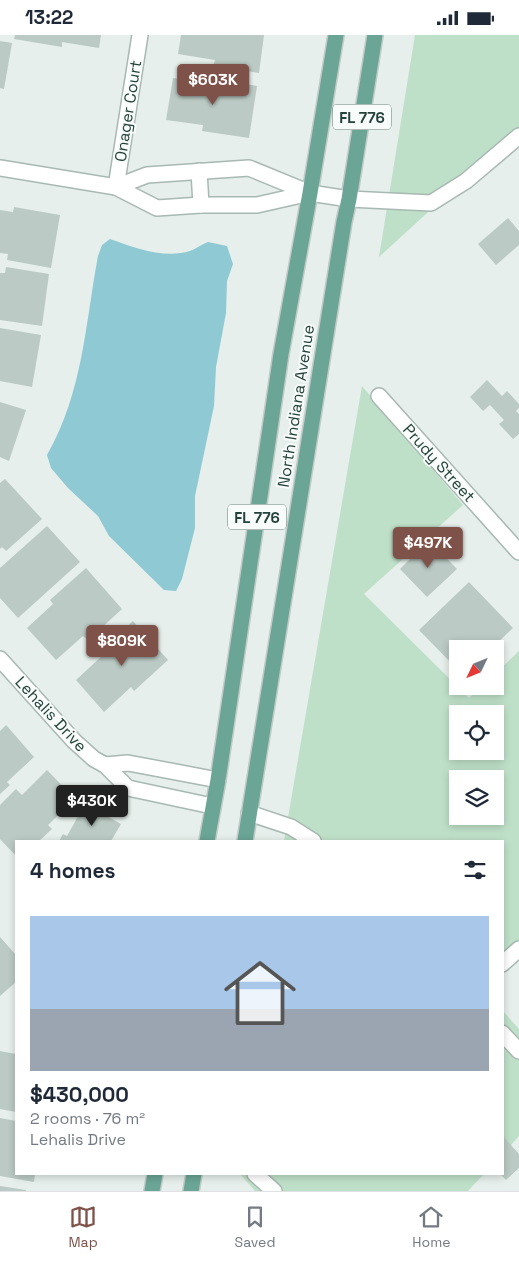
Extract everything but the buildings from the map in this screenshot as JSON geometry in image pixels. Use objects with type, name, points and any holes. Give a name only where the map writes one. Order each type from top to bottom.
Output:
[{"type":"main road","name":"North Indiana Avenue","points":[[207,840],[218,780],[281,354],[336,35]]},
{"type":"main road","name":"North Indiana Avenue","points":[[245,840],[321,360],[375,35]]},
{"type":"main road","points":[[152,1191],[155,1175]]},
{"type":"main road","points":[[191,1191],[194,1175]]},
{"type":"street","name":"Onager Court","points":[[116,187],[140,35]]},
{"type":"street","points":[[116,187],[147,175],[249,168],[310,193],[349,199],[431,203],[466,181],[519,135]]},
{"type":"street","points":[[0,168],[116,187],[157,209],[201,205],[257,205],[310,193]]},
{"type":"street","points":[[199,171],[201,205]]},
{"type":"street","name":"Prudy Street","points":[[379,396],[519,552]]},
{"type":"street","name":"Lehalis Drive","points":[[0,659],[74,741],[94,759],[105,765],[128,788],[212,806]]},
{"type":"street","points":[[105,765],[128,763],[218,780]]},
{"type":"street","points":[[249,813],[291,827],[311,840]]},
{"type":"street","points":[[504,963],[519,949]]},
{"type":"street","points":[[504,1035],[519,1051]]},
{"type":"street","points":[[256,1175],[274,1191]]},
{"type":"green space","points":[[415,35],[519,35],[519,129],[379,257]]},
{"type":"green space","points":[[362,386],[463,505],[364,594],[449,678],[449,695],[466,695],[469,698],[472,695],[504,695],[504,665],[519,651],[519,944],[504,963],[504,840],[284,840]]},
{"type":"green space","points":[[504,1012],[519,1029],[519,1136],[504,1153]]},
{"type":"green space","points":[[241,1175],[483,1175],[468,1191],[255,1191]]},
{"type":"water","points":[[110,239],[150,251],[170,254],[190,251],[208,242],[227,246],[233,264],[227,281],[226,313],[216,367],[214,406],[195,496],[195,528],[182,579],[176,591],[164,590],[109,536],[98,516],[68,488],[51,468],[47,455],[59,431],[76,383],[98,256],[102,245]]}]
